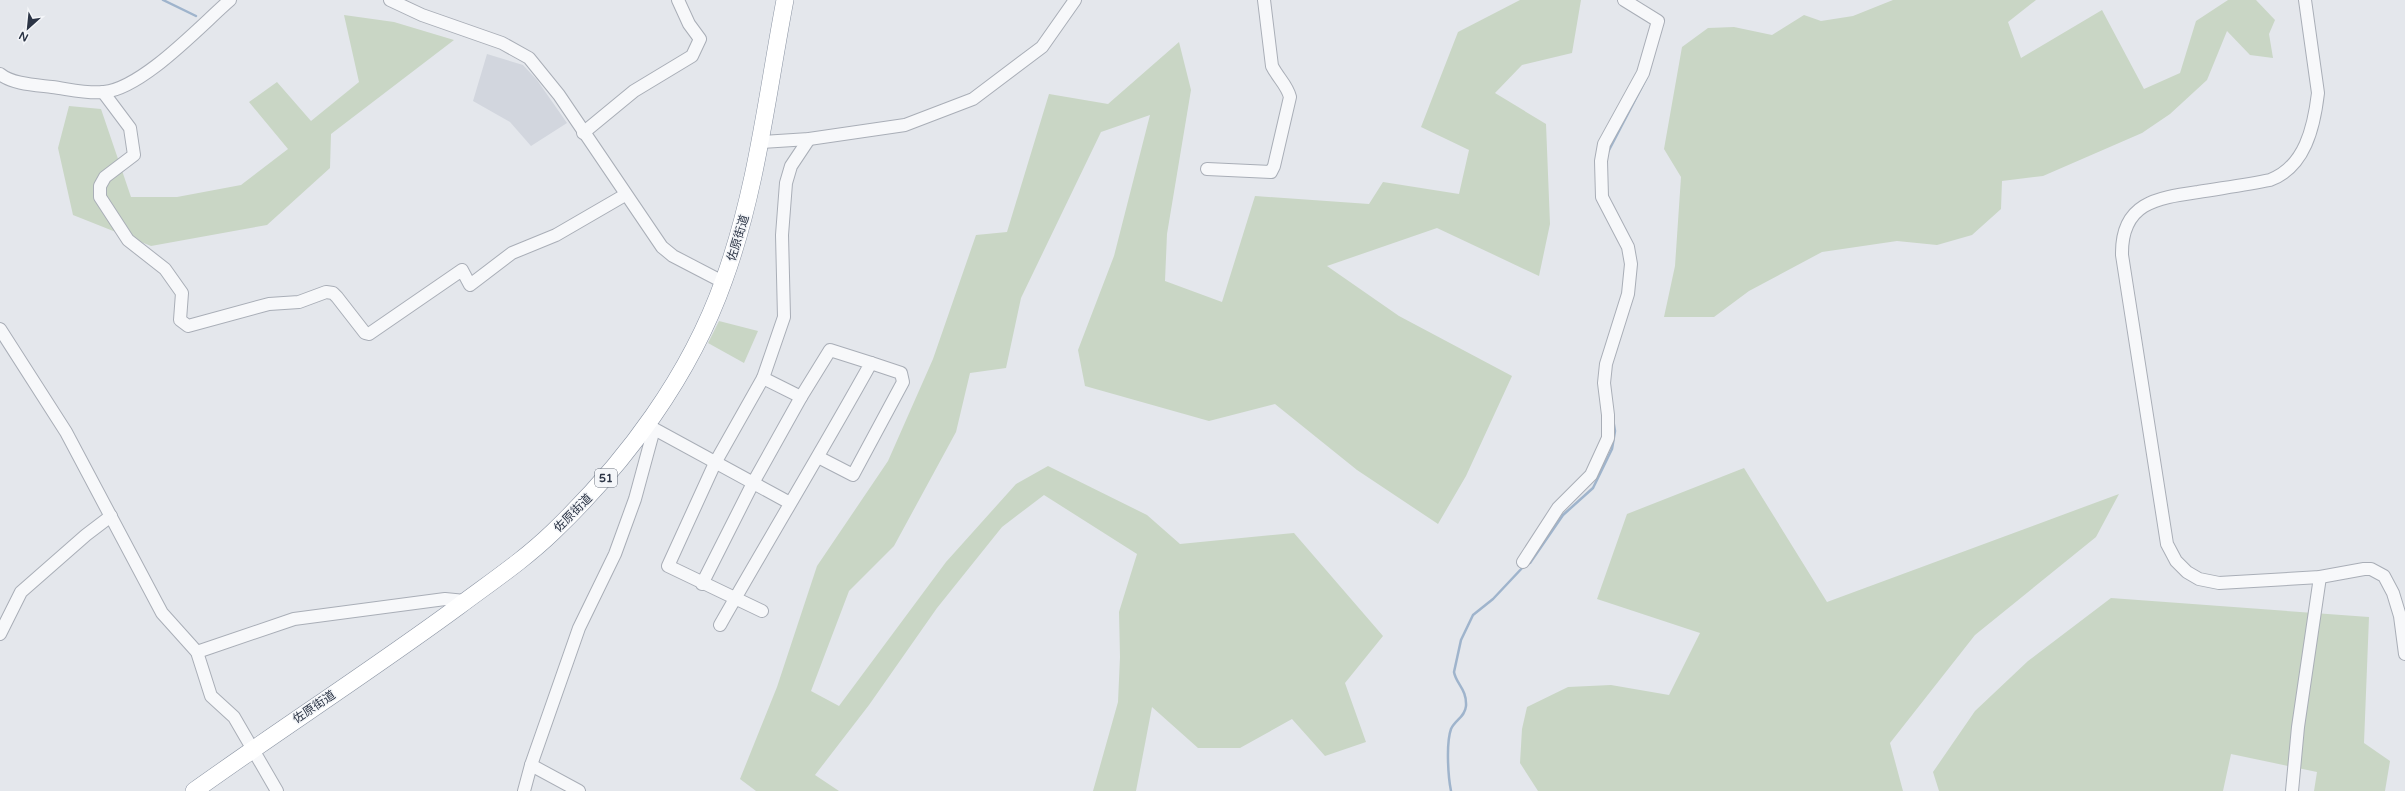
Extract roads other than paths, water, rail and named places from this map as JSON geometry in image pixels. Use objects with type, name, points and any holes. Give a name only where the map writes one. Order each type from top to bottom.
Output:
[{"type":"highway","name":"佐原街道","points":[[194,791],[251,750],[403,647],[508,571],[552,534],[592,493],[650,427],[686,363],[723,282],[742,228],[761,142],[785,0]]},
{"type":"street","points":[[0,74],[6,79],[49,87],[103,92],[134,81],[173,50],[230,0]]},
{"type":"street","points":[[390,0],[422,15],[502,43],[529,58],[555,90],[625,195],[662,247],[673,256],[723,282]]},
{"type":"street","points":[[583,133],[634,91],[692,56],[700,39],[689,24],[678,0]]},
{"type":"street","points":[[761,142],[809,139],[905,125],[973,99],[1042,47],[1075,0]]},
{"type":"street","points":[[1207,169],[1271,172],[1274,166],[1290,97],[1288,87],[1278,76],[1272,66],[1264,0]]},
{"type":"street","points":[[1523,562],[1558,508],[1591,475],[1608,438],[1608,415],[1604,383],[1606,364],[1628,294],[1631,264],[1628,247],[1602,198],[1602,153],[1604,144],[1643,73],[1658,21],[1624,0]]},
{"type":"street","points":[[2305,0],[2318,94],[2317,109],[2308,138],[2296,162],[2286,172],[2270,180],[2164,196],[2148,202],[2137,210],[2124,233],[2122,247],[2151,454],[2167,544],[2171,553],[2187,572],[2199,580],[2208,582],[2320,577],[2364,569],[2372,569],[2384,576],[2393,593],[2400,616],[2405,654]]},
{"type":"street","points":[[103,92],[130,128],[134,154],[105,177],[100,186],[100,197],[128,240],[165,269],[182,293],[180,320],[188,326],[269,304],[298,302],[326,292],[333,293],[365,333],[369,334],[462,270],[470,285],[512,253],[556,235],[625,195]]},
{"type":"street","points":[[762,611],[734,600],[668,566],[715,463],[763,378],[784,317],[782,235],[786,183],[791,166],[809,139]]},
{"type":"street","points":[[0,329],[66,432],[82,466],[111,516],[162,613],[197,652],[212,696],[234,717],[251,750],[276,791]]},
{"type":"street","points":[[702,584],[753,483],[801,397],[830,350],[901,373],[903,382],[853,476],[818,457]]},
{"type":"street","points":[[720,625],[871,363]]},
{"type":"street","points":[[763,378],[801,397]]},
{"type":"street","points":[[524,791],[531,765],[579,628],[615,554],[635,499],[650,427],[790,503]]},
{"type":"street","points":[[0,634],[21,592],[86,535],[111,516]]},
{"type":"street","points":[[2292,791],[2298,727],[2320,577]]},
{"type":"street","points":[[197,652],[294,619],[445,599],[465,601]]},
{"type":"street","points":[[531,765],[579,791]]},
{"type":"waterway","points":[[163,0],[196,16]]},
{"type":"waterway","points":[[1608,152],[1647,77]]},
{"type":"waterway","points":[[1451,791],[1448,760],[1449,735],[1453,726],[1464,713],[1466,706],[1465,695],[1454,672],[1461,640],[1473,615],[1493,599],[1524,566],[1530,563],[1563,515],[1593,488],[1612,449],[1615,431],[1613,419]]}]
